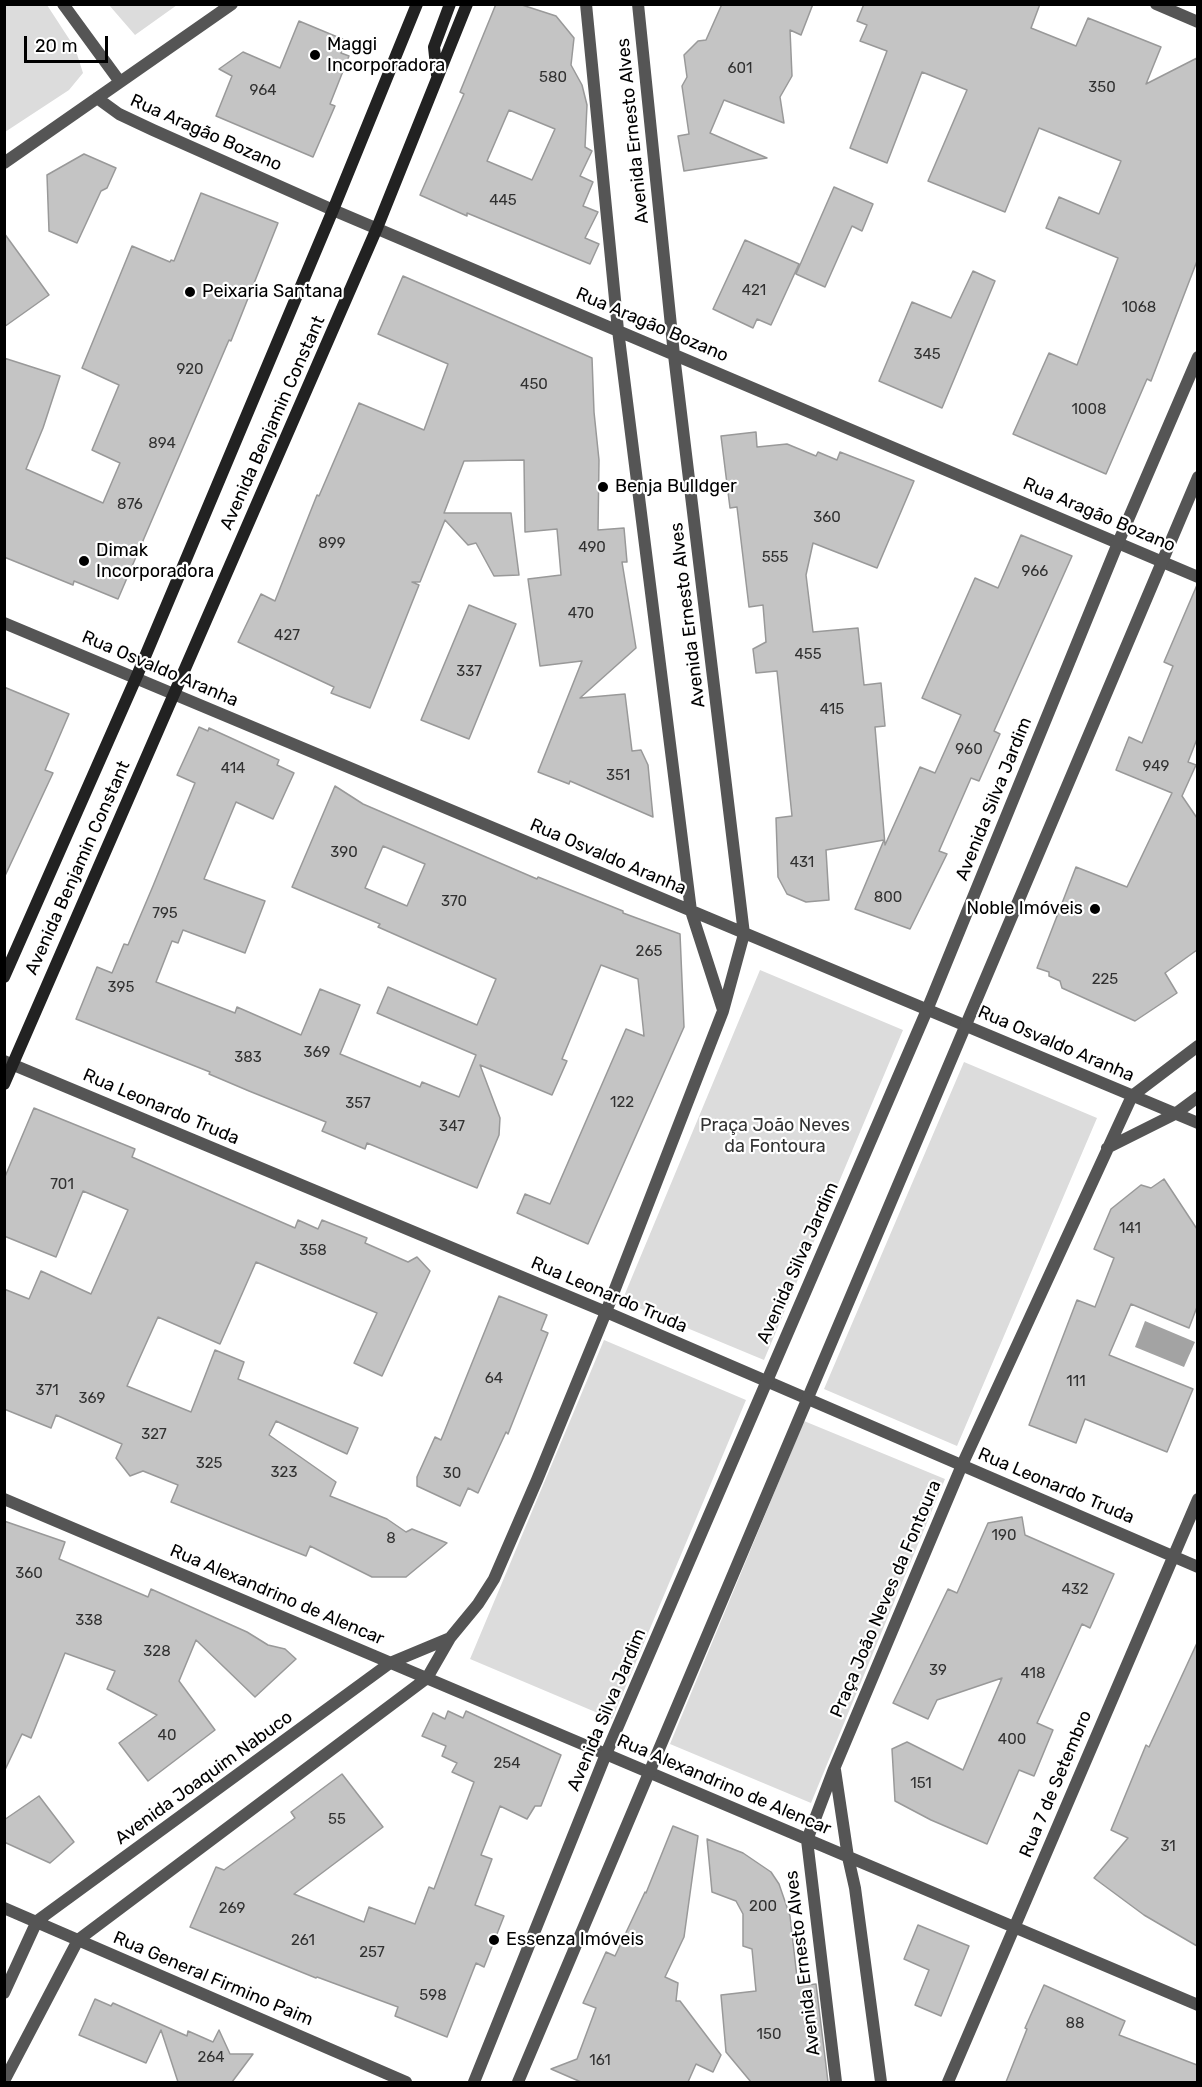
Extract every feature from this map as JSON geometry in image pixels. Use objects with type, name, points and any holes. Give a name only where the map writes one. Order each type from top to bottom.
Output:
[{"type":"main road","name":"Avenida Benjamin Constant","points":[[4,977],[136,678],[417,4]]},
{"type":"main road","points":[[437,79],[434,47],[450,4]]},
{"type":"main road","name":"Avenida Benjamin Constant","points":[[4,1084],[9,1063],[174,694],[377,228],[467,4]]},
{"type":"street","name":"Rua Aragão Bozano","points":[[63,4],[120,82]]},
{"type":"street","points":[[4,163],[232,4]]},
{"type":"street","name":"Avenida Ernesto Alves","points":[[586,4],[618,330],[691,911]]},
{"type":"street","name":"Avenida Ernesto Alves","points":[[639,4],[674,355],[744,934]]},
{"type":"street","points":[[1156,4],[1197,22]]},
{"type":"street","name":"Rua Aragão Bozano","points":[[97,98],[119,114],[333,210],[1197,577]]},
{"type":"street","name":"Avenida Silva Jardim","points":[[474,2082],[606,1754],[927,1010],[1118,543],[1197,357]]},
{"type":"street","points":[[518,2082],[1197,477]]},
{"type":"street","name":"Rua Osvaldo Aranha","points":[[4,624],[1197,1123]]},
{"type":"street","points":[[691,911],[723,1011]]},
{"type":"street","points":[[4,2080],[78,1940],[428,1678],[450,1638],[478,1604],[494,1579],[606,1312],[723,1011],[744,934]]},
{"type":"street","points":[[1132,1096],[1197,1046]]},
{"type":"street","name":"Rua Leonardo Truda","points":[[9,1063],[606,1312],[1197,1567]]},
{"type":"street","name":"Praça João Neves da Fontoura","points":[[807,1840],[834,1768],[962,1465],[1132,1096]]},
{"type":"street","points":[[1107,1148],[1175,1114],[1197,1097]]},
{"type":"street","name":"Rua Alexandrino de Alencar","points":[[4,1499],[1197,2005]]},
{"type":"street","name":"Rua 7 de Setembro","points":[[948,2082],[1197,1499]]},
{"type":"street","points":[[390,1663],[450,1638]]},
{"type":"street","name":"Avenida Joaquim Nabuco","points":[[37,1921],[390,1663]]},
{"type":"street","points":[[834,1768],[855,1888],[881,2082]]},
{"type":"street","name":"Avenida Ernesto Alves","points":[[807,1840],[836,2082]]},
{"type":"street","name":"Rua General Firmino Paim","points":[[4,1908],[406,2082]]},
{"type":"street","points":[[4,1993],[37,1921]]},
{"type":"green space","points":[[5,4],[47,5],[75,48],[83,73],[69,90],[5,132]]},
{"type":"green space","points":[[109,5],[177,5],[135,35]]},
{"type":"green space","name":"Praça João Neves da Fontoura","points":[[760,970],[903,1030],[764,1360],[622,1301]]},
{"type":"green space","points":[[964,1062],[1097,1118],[957,1446],[824,1389]]},
{"type":"green space","points":[[604,1340],[746,1400],[612,1719],[470,1659]]},
{"type":"green space","points":[[804,1421],[945,1479],[811,1803],[670,1744]]},
{"type":"shaded area","points":[[1145,1321],[1195,1342],[1184,1367],[1135,1347]]},
{"type":"building","points":[[496,4],[519,4],[556,16],[574,38],[571,65],[582,85],[587,105],[585,147],[592,151],[580,176],[593,182],[583,206],[598,212],[585,238],[599,244],[590,264],[420,195],[464,94],[460,92]],"holes":[[[509,110],[555,129],[532,180],[487,161]]]},
{"type":"building","points":[[722,4],[813,4],[801,35],[790,30],[792,76],[780,97],[784,123],[724,100],[710,133],[767,158],[684,171],[678,136],[689,134],[682,86],[687,77],[684,55],[698,41],[706,40]]},
{"type":"building","points":[[864,4],[1040,4],[1031,28],[1076,46],[1088,18],[1161,47],[1146,84],[1197,58],[1197,261],[1151,381],[1147,379],[1106,474],[1013,434],[1049,353],[1077,365],[1118,258],[1046,228],[1059,197],[1099,214],[1121,161],[1039,128],[1005,212],[928,181],[967,90],[922,72],[887,163],[850,148],[887,51],[860,41],[867,25],[857,21]]},
{"type":"building","points":[[299,21],[347,41],[341,53],[349,56],[330,104],[335,106],[313,157],[216,116],[232,76],[219,69],[243,52],[280,68]]},
{"type":"building","points":[[84,154],[116,168],[107,188],[101,191],[77,243],[49,231],[47,175]]},
{"type":"building","points":[[834,187],[873,204],[862,231],[852,226],[825,287],[796,274]]},
{"type":"building","points":[[201,193],[278,223],[231,341],[229,340],[118,599],[74,581],[73,585],[4,557],[4,358],[60,376],[43,428],[26,469],[103,503],[120,463],[92,450],[119,385],[82,368],[132,246],[170,262],[174,261]]},
{"type":"building","points":[[4,233],[49,295],[4,327]]},
{"type":"building","points":[[745,240],[799,264],[771,325],[757,319],[753,328],[713,309]]},
{"type":"building","points":[[973,271],[995,281],[942,408],[879,381],[912,302],[951,318]]},
{"type":"building","points":[[403,276],[592,358],[599,460],[598,530],[624,528],[627,562],[622,562],[636,648],[580,698],[625,694],[632,751],[641,750],[648,765],[653,817],[570,781],[569,784],[538,772],[582,661],[540,666],[528,579],[561,575],[557,529],[525,532],[524,460],[464,461],[444,513],[511,513],[519,575],[494,576],[476,543],[468,545],[445,520],[420,582],[412,582],[419,585],[370,708],[331,693],[334,687],[238,642],[261,594],[275,601],[317,495],[319,496],[359,403],[424,430],[448,364],[378,334]]},
{"type":"building","points":[[756,432],[757,447],[787,444],[816,456],[818,452],[837,460],[840,452],[914,481],[877,568],[813,543],[806,575],[813,632],[858,628],[864,685],[881,683],[885,726],[875,727],[885,845],[920,767],[935,773],[961,715],[922,698],[975,578],[998,588],[1021,535],[1072,556],[994,731],[1000,734],[979,781],[971,778],[939,851],[947,854],[910,929],[855,909],[884,840],[826,850],[829,900],[806,902],[787,894],[778,877],[776,818],[792,816],[777,671],[756,673],[753,649],[766,642],[763,605],[749,607],[737,507],[730,508],[721,436]]},
{"type":"building","points":[[1197,585],[1197,739],[1188,762],[1196,765],[1182,796],[1197,818],[1197,950],[1165,973],[1177,993],[1135,1021],[1062,988],[1060,981],[1049,976],[1049,972],[1037,968],[1076,867],[1127,887],[1172,793],[1116,770],[1129,737],[1142,743],[1173,666],[1164,662]]},
{"type":"building","points":[[469,605],[516,624],[469,739],[421,720]]},
{"type":"building","points":[[4,687],[69,714],[45,770],[53,773],[4,878]]},
{"type":"building","points":[[199,727],[208,731],[209,728],[279,760],[277,765],[294,773],[273,819],[236,802],[204,879],[265,901],[245,953],[183,930],[178,943],[172,941],[156,982],[235,1013],[237,1007],[301,1035],[320,989],[360,1005],[340,1054],[420,1087],[422,1082],[459,1097],[476,1055],[377,1013],[388,987],[477,1025],[496,979],[378,927],[380,924],[292,887],[335,786],[363,804],[537,879],[538,877],[680,934],[684,1027],[588,1244],[517,1213],[525,1194],[550,1204],[626,1029],[644,1036],[638,979],[601,965],[562,1059],[567,1061],[552,1095],[480,1065],[500,1118],[499,1135],[477,1188],[367,1143],[365,1149],[322,1131],[326,1122],[209,1074],[210,1072],[76,1019],[97,967],[112,973],[124,944],[128,945],[153,886],[195,783],[177,775]],"holes":[[[383,846],[425,864],[407,906],[365,888]]]},
{"type":"building","points":[[34,1108],[135,1149],[132,1157],[295,1228],[298,1220],[318,1229],[322,1220],[367,1238],[365,1243],[408,1262],[417,1257],[430,1271],[382,1376],[354,1363],[377,1313],[256,1262],[220,1344],[158,1317],[127,1386],[191,1412],[215,1350],[244,1362],[238,1379],[358,1428],[347,1454],[276,1421],[269,1435],[336,1482],[330,1496],[387,1519],[406,1532],[412,1529],[447,1543],[406,1577],[372,1577],[310,1546],[306,1556],[171,1502],[178,1485],[143,1471],[130,1476],[116,1458],[122,1444],[56,1415],[51,1428],[4,1409],[4,1289],[29,1299],[41,1271],[91,1294],[128,1210],[83,1191],[56,1257],[4,1236],[4,1179]]},
{"type":"building","points":[[1164,1179],[1197,1229],[1197,1307],[1189,1328],[1131,1304],[1109,1355],[1193,1389],[1167,1452],[1085,1419],[1076,1443],[1029,1425],[1077,1300],[1095,1307],[1114,1258],[1094,1249],[1111,1209],[1141,1185],[1151,1188]]},
{"type":"building","points":[[499,1296],[547,1315],[541,1330],[548,1333],[508,1434],[506,1432],[478,1493],[468,1488],[460,1506],[417,1486],[417,1477],[435,1437],[441,1440]]},
{"type":"building","points":[[1022,1517],[1025,1535],[1114,1574],[1090,1628],[1082,1624],[1037,1723],[1053,1730],[1034,1776],[1019,1770],[987,1844],[931,1820],[895,1801],[892,1749],[907,1742],[963,1770],[1002,1678],[937,1700],[928,1719],[893,1703],[948,1589],[957,1593],[988,1523]]},
{"type":"building","points":[[4,1521],[65,1542],[59,1559],[148,1597],[151,1589],[247,1632],[268,1645],[285,1649],[296,1659],[255,1697],[196,1640],[179,1681],[215,1730],[148,1781],[119,1743],[157,1715],[107,1689],[115,1671],[65,1653],[31,1738],[22,1734],[4,1772]]},
{"type":"building","points":[[1197,1643],[1197,1946],[1144,1915],[1094,1878],[1128,1838],[1111,1830],[1146,1745],[1149,1747]]},
{"type":"building","points":[[448,1711],[463,1718],[466,1711],[561,1755],[541,1806],[535,1806],[527,1819],[500,1806],[481,1855],[492,1859],[475,1905],[504,1916],[484,1967],[476,1963],[447,2037],[395,2016],[398,2007],[316,1978],[190,1927],[216,1867],[224,1870],[295,1818],[291,1812],[342,1774],[383,1827],[294,1894],[364,1922],[369,1907],[415,1924],[429,1887],[434,1889],[474,1782],[452,1772],[457,1763],[442,1756],[446,1746],[422,1736],[433,1713],[445,1719]]},
{"type":"building","points":[[39,1796],[74,1842],[50,1863],[4,1842],[4,1820]]},
{"type":"building","points":[[673,1826],[698,1836],[684,1937],[665,1977],[678,1983],[676,2001],[680,2001],[721,2055],[713,2072],[696,2064],[688,2082],[581,2082],[551,2069],[577,2059],[596,2008],[583,2003],[606,1952],[615,1956],[646,1893]]},
{"type":"building","points":[[707,1839],[743,1853],[771,1872],[779,1884],[790,1916],[798,1986],[816,1984],[828,2082],[751,2082],[726,2052],[721,1995],[756,1991],[752,1949],[743,1946],[743,1914],[736,1901],[712,1892]]},
{"type":"building","points":[[918,1925],[969,1946],[941,2016],[915,2005],[929,1970],[904,1959]]},
{"type":"building","points":[[1044,1985],[1125,2021],[1119,2035],[1197,2065],[1197,2082],[1006,2082],[1027,2029],[1025,2028]]},
{"type":"building","points":[[95,1999],[111,2006],[113,2003],[187,2036],[188,2031],[213,2042],[219,2030],[230,2054],[253,2054],[232,2082],[178,2082],[161,2030],[146,2063],[79,2035]]},
{"type":"place","name":"Maggi Incorporadora","points":[[315,55]]},
{"type":"place","name":"Peixaria Santana","points":[[190,292]]},
{"type":"place","name":"Benja Bulldger","points":[[603,487]]},
{"type":"place","name":"Dimak Incorporadora","points":[[84,561]]},
{"type":"place","name":"Noble Imóveis","points":[[1095,909]]},
{"type":"place","name":"Essenza Imóveis","points":[[494,1940]]}]
